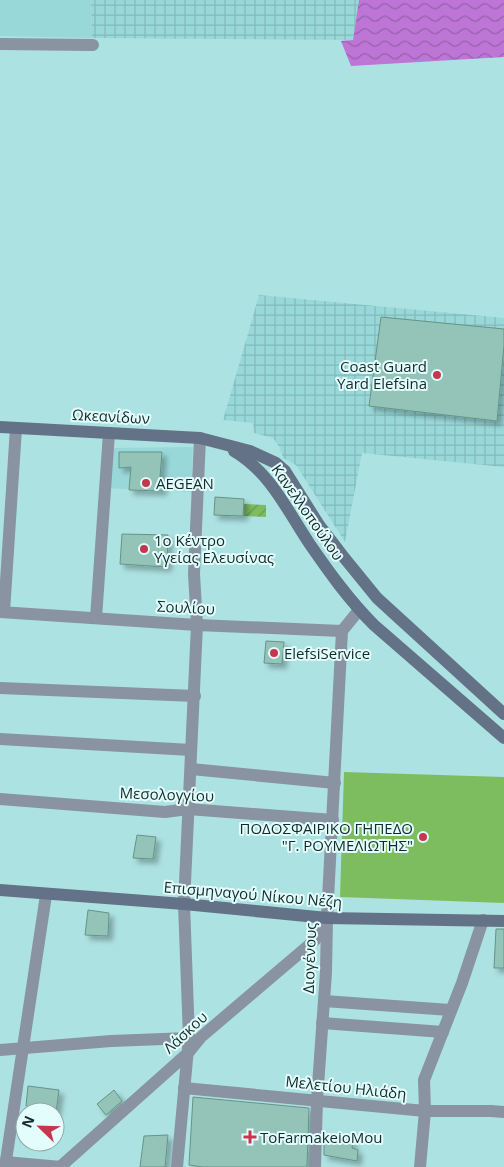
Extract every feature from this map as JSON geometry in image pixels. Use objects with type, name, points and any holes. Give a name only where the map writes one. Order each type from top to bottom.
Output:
[{"type":"street","points":[[0,44],[92,45]]},
{"type":"street","name":"Ωκεανίδων","points":[[0,427],[200,438],[219,442]]},
{"type":"street","points":[[2,612],[16,428]]},
{"type":"street","points":[[96,618],[109,433]]},
{"type":"street","points":[[177,1167],[190,1038],[184,904],[197,625],[194,574],[200,438]]},
{"type":"street","name":"Κανελλοπούλου","points":[[219,442],[242,456],[262,473],[330,573],[358,610],[504,738]]},
{"type":"street","name":"Κανελλοπούλου","points":[[219,442],[262,456],[276,463],[285,472],[330,540],[377,598],[504,714]]},
{"type":"street","points":[[342,631],[358,610]]},
{"type":"street","name":"Σουλίου","points":[[2,612],[197,625],[342,631]]},
{"type":"street","name":"Διογένους","points":[[315,1167],[342,631]]},
{"type":"street","points":[[0,688],[194,696]]},
{"type":"street","points":[[0,739],[191,750]]},
{"type":"street","points":[[190,769],[334,783]]},
{"type":"street","name":"Μεσολογγίου","points":[[0,799],[165,812],[188,809],[333,820]]},
{"type":"street","name":"Επισμηναγού Νίκου Νέζη","points":[[0,890],[184,904],[327,918],[504,921]]},
{"type":"street","points":[[46,895],[5,1164],[60,1167]]},
{"type":"street","name":"Λάσκου","points":[[60,1167],[188,1052],[201,1037],[315,940],[327,918]]},
{"type":"street","points":[[420,1167],[426,1111],[424,1080],[462,983],[483,920]]},
{"type":"street","points":[[324,1001],[450,1010]]},
{"type":"street","points":[[322,1022],[443,1032]]},
{"type":"street","points":[[0,1050],[111,1041],[190,1038]]},
{"type":"street","name":"Μελετίου Ηλιάδη","points":[[184,1088],[426,1111],[490,1110],[504,1112]]},
{"type":"shaded area","points":[[0,0],[91,0],[92,38],[0,36]]},
{"type":"shaded area","points":[[91,0],[359,0],[353,40],[92,38]]},
{"type":"shaded area","name":"Coast Guard Yard Elefsina","points":[[259,295],[504,318],[504,467],[362,453],[345,542],[296,465],[283,458],[280,448],[273,438],[254,433],[253,423],[223,420]]},
{"type":"shaded area","points":[[193,447],[191,492],[104,488],[108,448]]},
{"type":"green space","points":[[244,504],[266,505],[266,517],[243,516]]},
{"type":"green space","name":"ΠΟΔΟΣΦΑΙΡΙΚΟ ΓΗΠΕΔΟ \"Γ. ΡΟΥΜΕΛΙΩΤΗΣ\"","points":[[344,772],[504,777],[504,903],[340,897]]},
{"type":"water","points":[[359,0],[504,0],[504,57],[351,66],[341,41],[353,40]]},
{"type":"building","name":"Coast Guard Yard Elefsina","points":[[381,317],[504,329],[497,421],[369,406]]},
{"type":"building","name":"AEGEAN","points":[[119,452],[162,452],[160,477],[163,477],[162,491],[129,490],[131,467],[119,468]]},
{"type":"building","points":[[215,497],[244,499],[243,516],[214,515]]},
{"type":"building","name":"1ο Κέντρο Υγείας Ελευσίνας","points":[[122,534],[168,535],[167,567],[120,564]]},
{"type":"building","name":"ElefsiService","points":[[266,641],[284,642],[282,664],[264,663]]},
{"type":"building","points":[[137,835],[156,837],[153,859],[133,858]]},
{"type":"building","points":[[88,910],[109,913],[108,936],[85,935]]},
{"type":"building","points":[[496,929],[504,929],[504,968],[494,968]]},
{"type":"building","points":[[28,1086],[59,1090],[57,1102],[26,1102]]},
{"type":"building","points":[[114,1090],[122,1101],[106,1115],[97,1104]]},
{"type":"building","name":"ToFarmakeioMou","points":[[193,1097],[309,1108],[307,1167],[203,1167],[189,1165]]},
{"type":"building","points":[[168,1135],[165,1167],[140,1167],[144,1136]]},
{"type":"building","points":[[329,1137],[353,1141],[352,1148],[358,1150],[357,1161],[324,1155],[324,1143],[328,1144]]},
{"type":"place","name":"Coast Guard Yard Elefsina","points":[[437,375]]},
{"type":"place","name":"AEGEAN","points":[[146,483]]},
{"type":"place","name":"1ο Κέντρο Υγείας Ελευσίνας","points":[[144,549]]},
{"type":"place","name":"ElefsiService","points":[[274,653]]},
{"type":"place","name":"ΠΟΔΟΣΦΑΙΡΙΚΟ ΓΗΠΕΔΟ \"Γ. ΡΟΥΜΕΛΙΩΤΗΣ\"","points":[[423,837]]},
{"type":"place","name":"ToFarmakeioMou","points":[[250,1137]]}]
